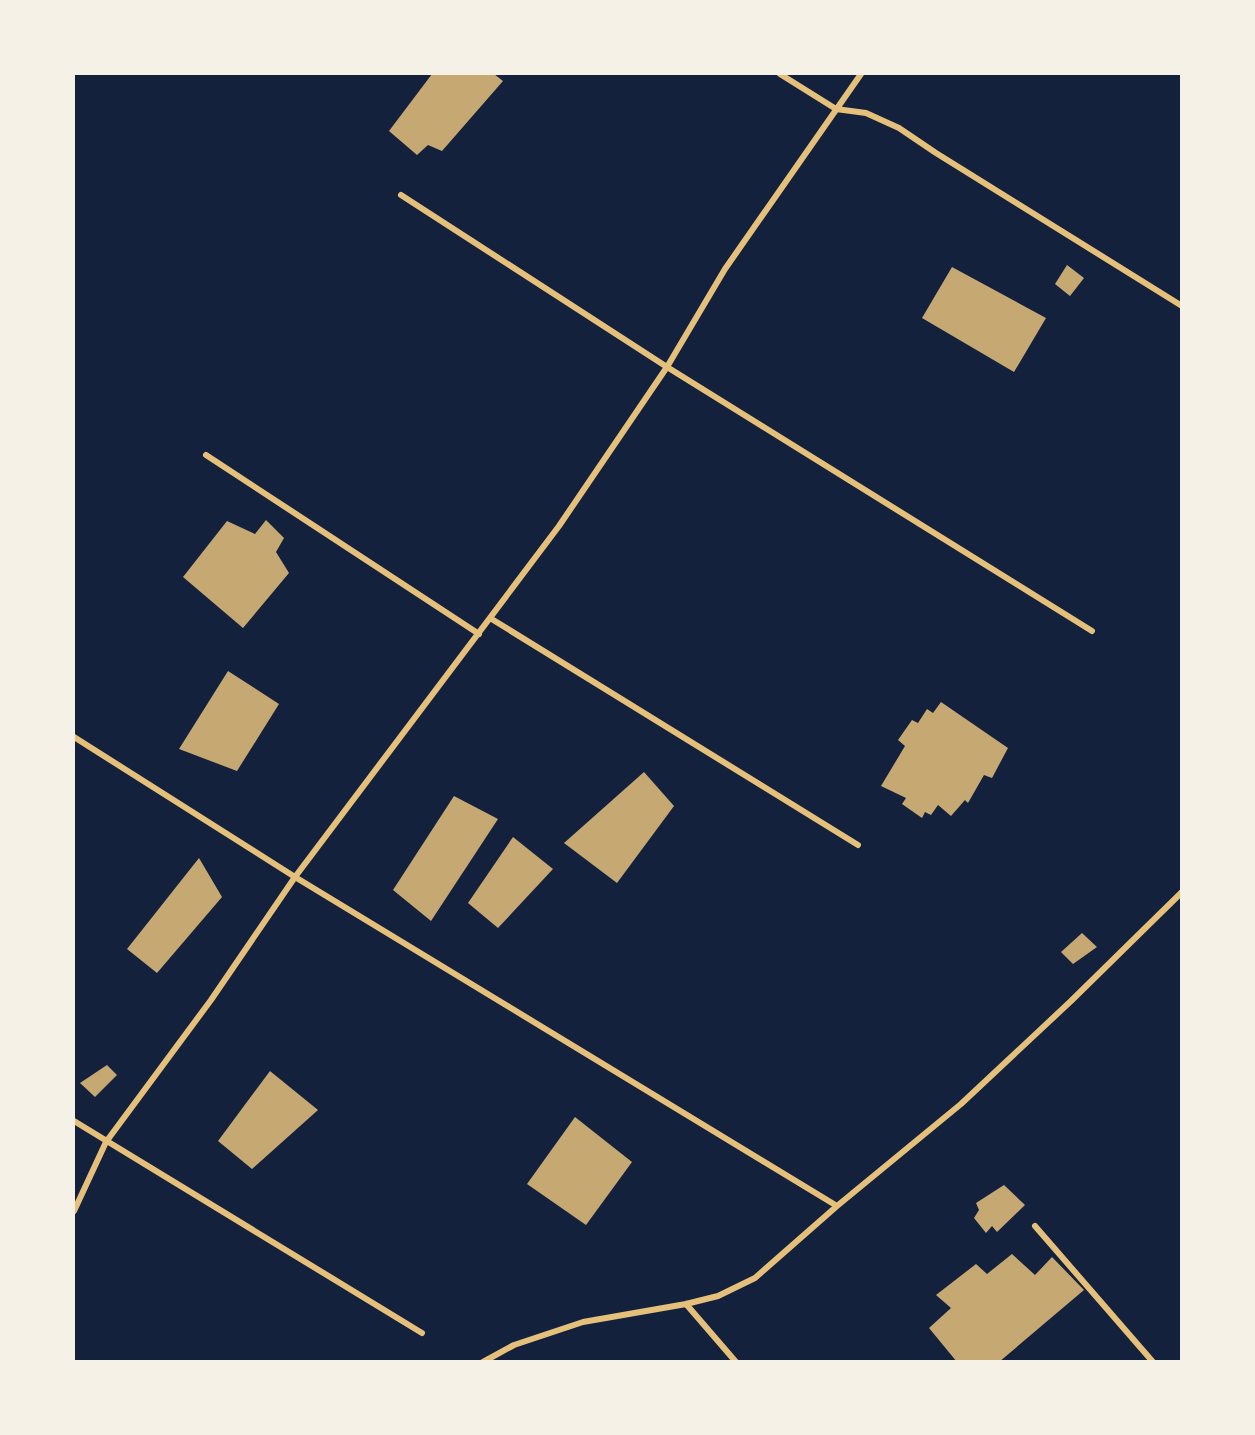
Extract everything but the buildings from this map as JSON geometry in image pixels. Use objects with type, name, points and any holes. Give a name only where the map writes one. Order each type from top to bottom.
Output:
[{"type":"street","points":[[780,74],[836,109],[866,113],[899,128],[1182,306]]},
{"type":"street","points":[[74,1211],[106,1142],[211,1000],[295,877],[559,526],[667,367],[724,269],[861,74]]},
{"type":"street","points":[[401,195],[667,367],[1092,631]]},
{"type":"street","points":[[206,455],[479,634]]},
{"type":"street","points":[[490,618],[858,845]]},
{"type":"street","points":[[74,736],[295,877],[837,1206]]},
{"type":"street","points":[[483,1362],[514,1345],[584,1322],[718,1296],[755,1278],[837,1206],[961,1104],[1071,1001],[1182,892]]},
{"type":"street","points":[[74,1121],[422,1333]]},
{"type":"street","points":[[1035,1226],[1153,1362]]},
{"type":"street","points":[[686,1304],[735,1362]]}]
